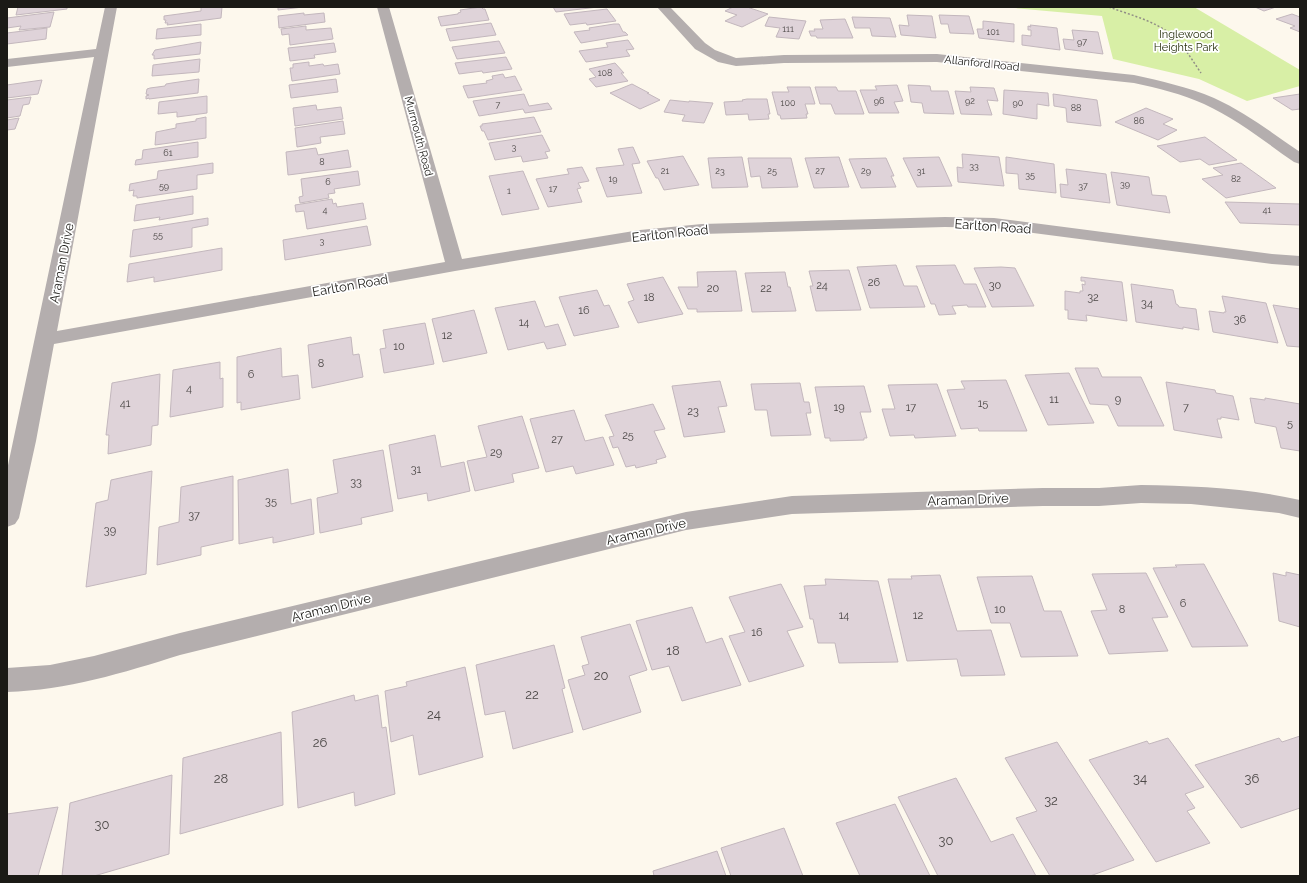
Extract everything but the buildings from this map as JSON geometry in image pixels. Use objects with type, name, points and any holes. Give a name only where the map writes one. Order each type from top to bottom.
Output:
[{"type":"street","name":"Araman Drive","points":[[7,518],[46,339],[111,7]]},
{"type":"street","name":"Murmouth Road","points":[[384,7],[455,266]]},
{"type":"street","name":"Allanford Road","points":[[664,7],[700,46],[723,59],[736,62],[784,59],[937,58],[1134,79],[1158,83],[1193,95],[1232,113],[1300,159]]},
{"type":"street","points":[[7,63],[101,52]]},
{"type":"street","name":"Earlton Road","points":[[46,339],[455,266],[640,235],[702,229],[945,222],[994,223],[1272,259],[1300,261]]},
{"type":"street","name":"Araman Drive","points":[[7,680],[29,680],[86,670],[180,644],[686,521],[792,505],[1035,497],[1099,498],[1141,494],[1191,495],[1279,504],[1300,509]]},
{"type":"path","points":[[1109,7],[1171,34],[1182,46],[1203,76]]},
{"type":"green space","name":"Inglewood Heights Park","points":[[1003,7],[1194,7],[1300,70],[1300,86],[1247,101],[1199,79],[1113,59],[1102,16]]}]
